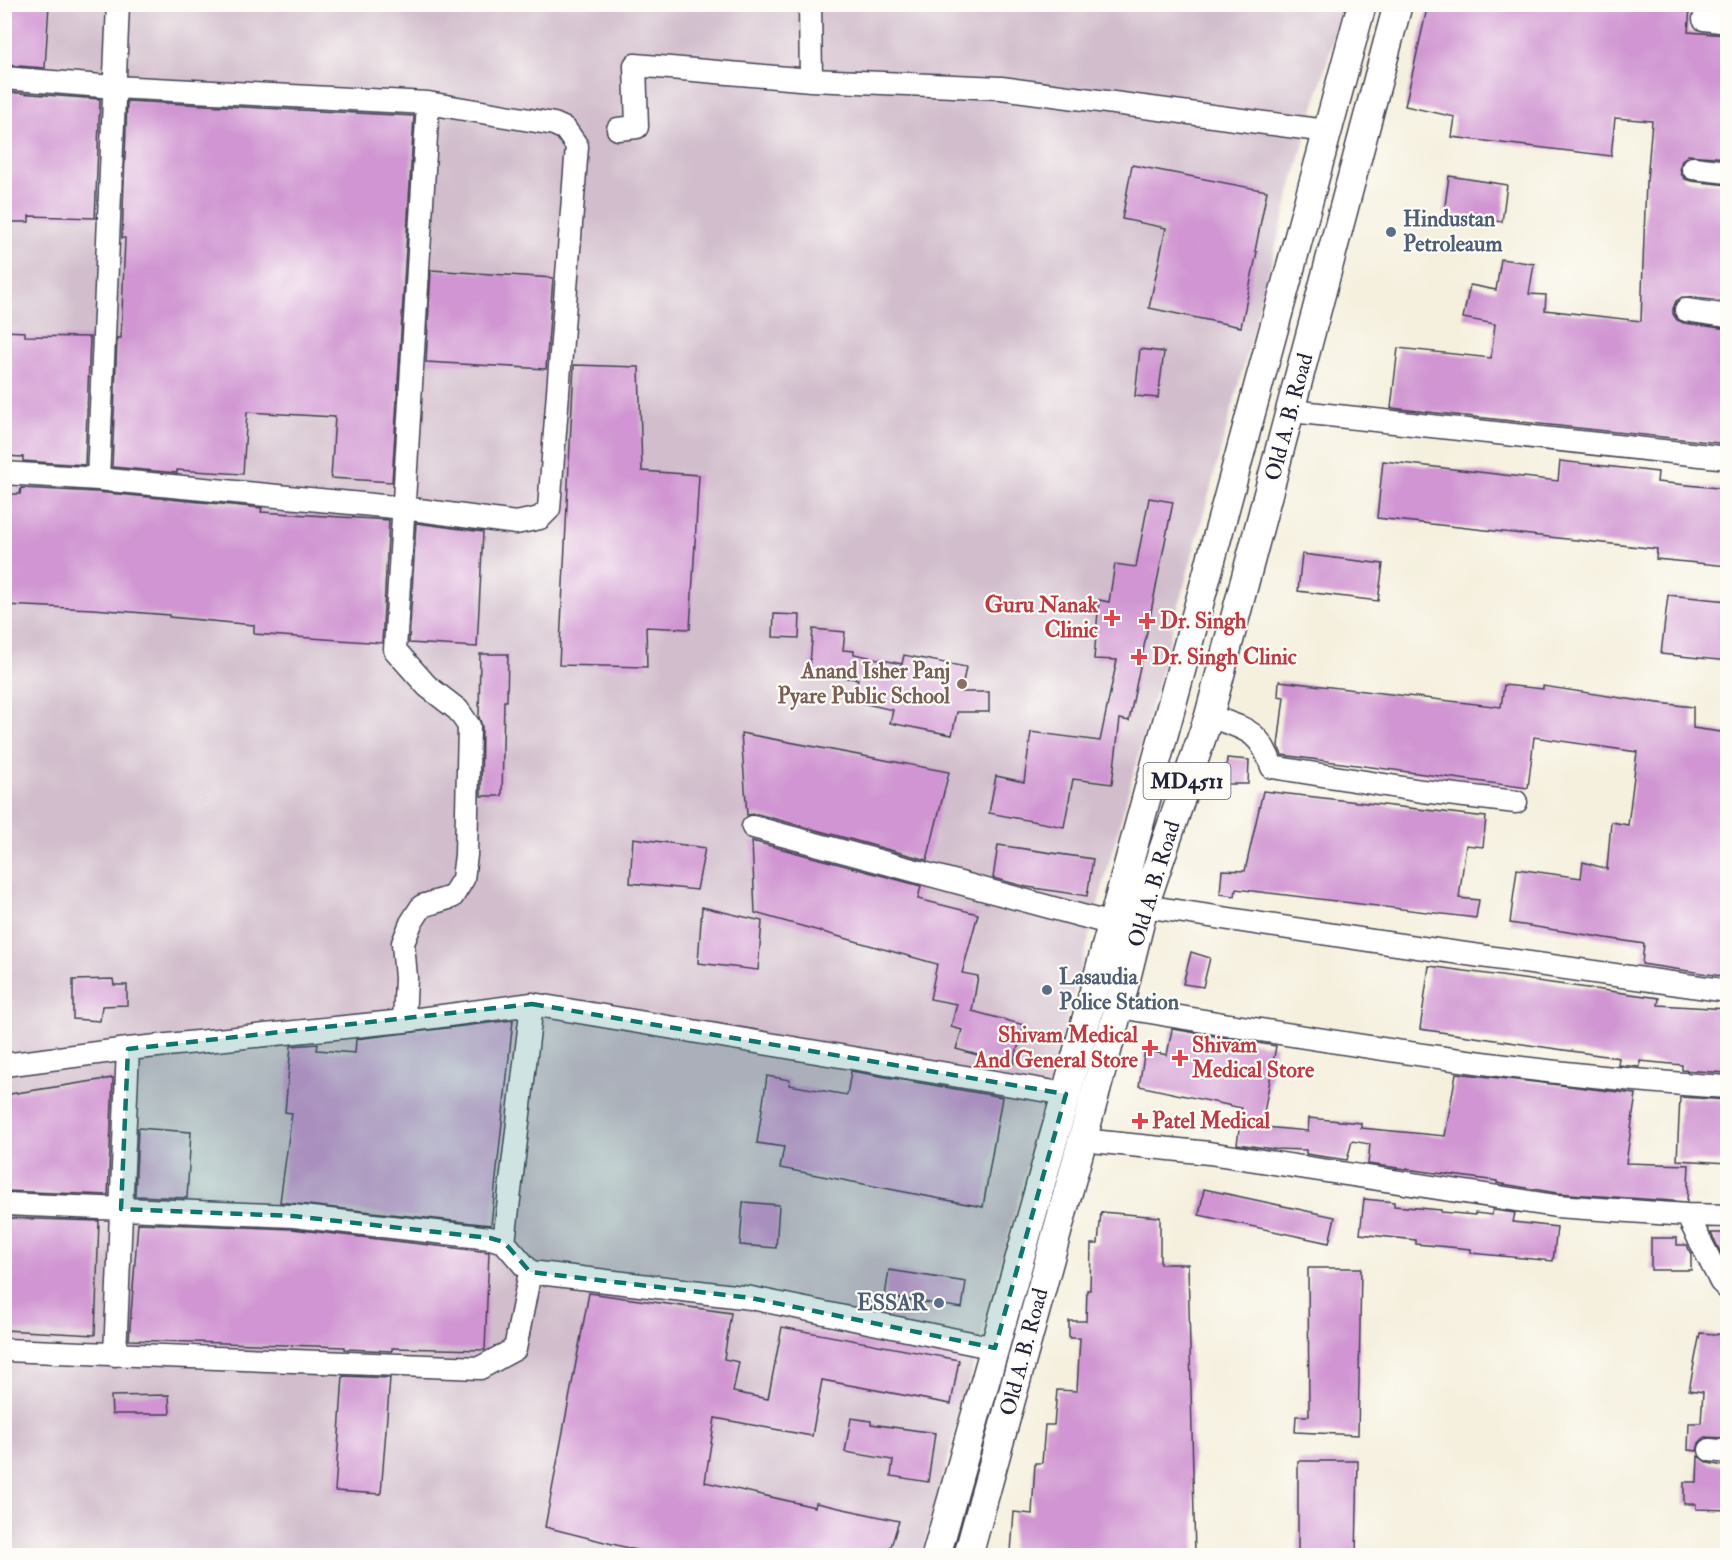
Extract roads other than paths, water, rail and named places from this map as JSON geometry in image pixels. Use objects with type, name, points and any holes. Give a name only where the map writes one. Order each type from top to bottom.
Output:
[{"type":"main road","name":"Old A. B. Road","points":[[936,1556],[1066,1094],[1362,4]]},
{"type":"main road","name":"Old A. B. Road","points":[[968,1556],[1119,1007],[1144,906],[1209,716],[1398,4]]},
{"type":"street","points":[[98,479],[118,4]]},
{"type":"street","points":[[810,4],[811,80]]},
{"type":"street","points":[[1704,19],[1728,22]]},
{"type":"street","points":[[618,129],[637,128],[635,65],[811,80],[1001,88],[1326,131]]},
{"type":"street","points":[[4,78],[114,87],[428,103],[554,124],[565,129],[577,146],[549,509],[540,518],[516,523],[405,508],[98,479],[4,473]]},
{"type":"street","points":[[404,1021],[406,978],[403,943],[411,923],[422,906],[452,897],[463,879],[470,755],[469,726],[458,710],[427,686],[395,650],[428,103]]},
{"type":"street","points":[[1694,168],[1728,172]]},
{"type":"street","points":[[1686,310],[1728,316]]},
{"type":"street","points":[[1291,411],[1728,458]]},
{"type":"street","points":[[1209,716],[1252,732],[1263,744],[1272,767],[1422,791],[1516,802]]},
{"type":"street","points":[[753,827],[1112,924]]},
{"type":"street","points":[[1144,906],[1728,991]]},
{"type":"street","points":[[504,1242],[532,1004]]},
{"type":"street","points":[[4,1065],[128,1049],[404,1021],[532,1004],[1066,1094]]},
{"type":"street","points":[[1119,1007],[1443,1059],[1653,1083],[1728,1087]]},
{"type":"street","points":[[115,1355],[128,1049]]},
{"type":"street","points":[[1082,1140],[1209,1153],[1556,1206],[1728,1216]]},
{"type":"street","points":[[4,1204],[293,1216],[490,1238],[504,1242],[530,1272],[751,1298],[995,1348]]},
{"type":"street","points":[[1687,1215],[1721,1282],[1728,1289]]},
{"type":"street","points":[[4,1350],[480,1368],[515,1348],[530,1272]]},
{"type":"place","name":"Hindustan Petroleaum","points":[[1391,232]]},
{"type":"place","name":"Guru Nanak Clinic","points":[[1112,618]]},
{"type":"place","name":"Dr. Singh","points":[[1147,621]]},
{"type":"place","name":"Dr. Singh Clinic","points":[[1139,657]]},
{"type":"place","name":"Anand Isher Panj Pyare Public School","points":[[962,684]]},
{"type":"place","name":"Lasaudia Police Station","points":[[1047,990]]},
{"type":"place","name":"Shivam Medical And General Store","points":[[1150,1048]]},
{"type":"place","name":"Shivam Medical Store","points":[[1180,1058]]},
{"type":"place","name":"Patel Medical","points":[[1140,1121]]},
{"type":"place","name":"ESSAR","points":[[939,1303]]}]
